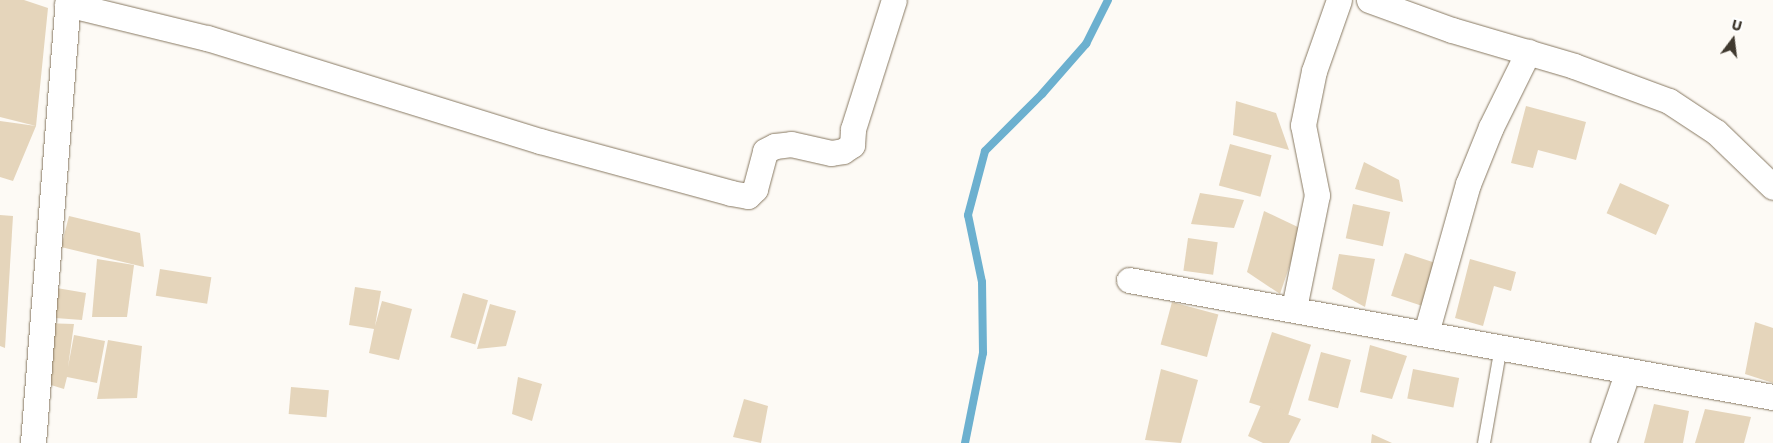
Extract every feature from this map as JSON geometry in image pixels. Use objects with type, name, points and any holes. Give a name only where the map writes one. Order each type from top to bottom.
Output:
[{"type":"street","points":[[33,443],[67,2],[208,38],[530,138],[748,196],[755,188],[765,151],[775,146],[791,144],[831,153],[843,151],[852,145],[853,129],[894,0]]},
{"type":"street","points":[[1294,308],[1317,195],[1304,125],[1314,71],[1339,0]]},
{"type":"street","points":[[1369,0],[1452,30],[1574,66],[1669,102],[1716,132],[1773,187]]},
{"type":"street","points":[[1426,333],[1468,184],[1490,127],[1528,52]]},
{"type":"street","points":[[1129,280],[1294,308],[1773,397]]},
{"type":"street","points":[[1603,443],[1628,371]]},
{"type":"lane","points":[[1484,443],[1501,347]]},
{"type":"building","points":[[0,0],[24,0],[48,8],[36,126],[0,117]]},
{"type":"building","points":[[1236,101],[1276,113],[1289,150],[1233,135]]},
{"type":"building","points":[[1526,106],[1586,122],[1576,160],[1538,150],[1533,168],[1511,163]]},
{"type":"building","points":[[0,121],[36,126],[13,181],[0,177]]},
{"type":"building","points":[[1230,144],[1272,155],[1260,197],[1219,186]]},
{"type":"building","points":[[1364,162],[1399,180],[1403,202],[1355,189]]},
{"type":"building","points":[[1620,183],[1669,205],[1656,235],[1607,213]]},
{"type":"building","points":[[1200,193],[1244,200],[1234,228],[1191,224]]},
{"type":"building","points":[[1353,204],[1390,212],[1383,246],[1346,238]]},
{"type":"building","points":[[1264,211],[1302,229],[1280,294],[1247,272]]},
{"type":"building","points":[[0,215],[13,216],[5,348],[0,346]]},
{"type":"building","points":[[69,216],[140,233],[144,267],[61,247]]},
{"type":"building","points":[[1188,238],[1218,242],[1213,275],[1183,271]]},
{"type":"building","points":[[1405,253],[1436,263],[1422,306],[1391,296]]},
{"type":"building","points":[[1339,254],[1375,259],[1365,307],[1332,289]]},
{"type":"building","points":[[97,259],[134,265],[127,317],[92,317]]},
{"type":"building","points":[[1470,259],[1516,272],[1511,291],[1494,286],[1483,326],[1455,318]]},
{"type":"building","points":[[160,269],[211,277],[207,304],[156,296]]},
{"type":"building","points":[[45,286],[86,293],[82,320],[42,317]]},
{"type":"building","points":[[355,287],[381,291],[375,326],[382,301],[412,309],[399,360],[369,353],[374,329],[349,325]]},
{"type":"building","points":[[463,293],[488,300],[475,344],[450,337]]},
{"type":"building","points":[[1172,302],[1218,314],[1207,357],[1161,345]]},
{"type":"building","points":[[490,304],[516,311],[506,346],[477,349]]},
{"type":"building","points":[[1755,322],[1773,328],[1773,383],[1745,374]]},
{"type":"building","points":[[42,323],[74,324],[68,367],[74,335],[105,341],[97,383],[67,377],[64,389],[38,381]]},
{"type":"building","points":[[1272,332],[1311,345],[1288,415],[1249,402]]},
{"type":"building","points":[[108,340],[142,346],[137,398],[97,399]]},
{"type":"building","points":[[1370,345],[1407,356],[1392,399],[1360,392]]},
{"type":"building","points":[[1321,352],[1351,360],[1338,408],[1308,400]]},
{"type":"building","points":[[1161,369],[1198,380],[1181,443],[1145,440]]},
{"type":"building","points":[[1413,369],[1459,378],[1453,407],[1407,398]]},
{"type":"building","points":[[518,377],[542,384],[532,421],[512,414]]},
{"type":"building","points":[[291,387],[329,390],[327,417],[289,414]]},
{"type":"building","points":[[744,399],[768,406],[761,443],[733,437]]},
{"type":"building","points":[[1654,404],[1689,411],[1683,443],[1644,443]]},
{"type":"building","points":[[1261,405],[1301,419],[1289,443],[1263,443],[1248,436]]},
{"type":"building","points":[[1705,409],[1751,417],[1744,443],[1695,443]]},
{"type":"building","points":[[1372,434],[1392,443],[1371,443]]},
{"type":"waterway","points":[[965,443],[983,353],[982,282],[968,215],[985,151],[1042,94],[1086,44],[1108,0]]}]
